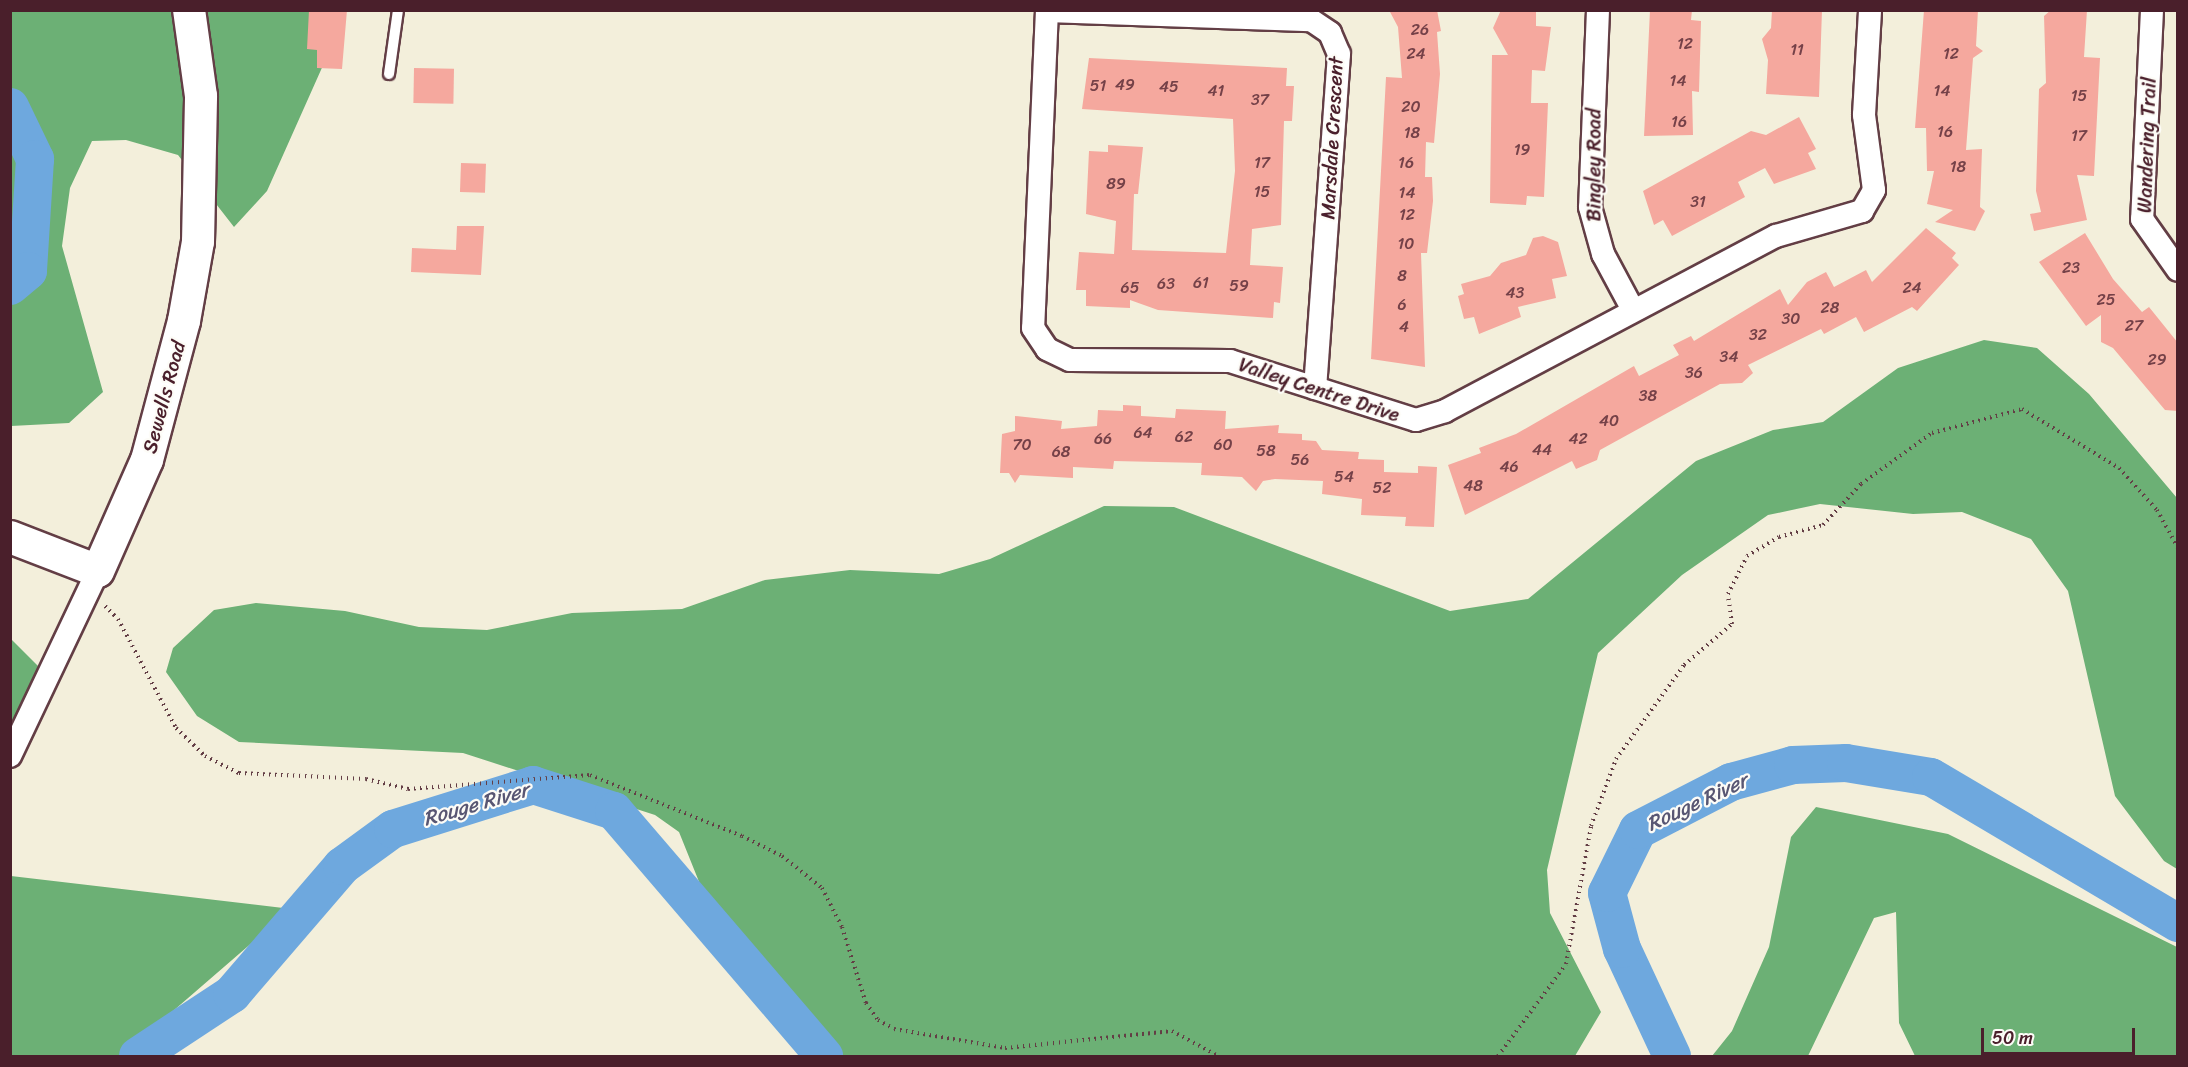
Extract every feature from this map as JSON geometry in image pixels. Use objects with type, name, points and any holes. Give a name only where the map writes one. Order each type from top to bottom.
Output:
[{"type":"street","name":"Sewells Road","points":[[10,756],[94,581],[147,460],[184,321],[198,242],[201,96],[189,10]]},
{"type":"street","name":"Bingley Road","points":[[1598,10],[1590,207],[1603,254],[1633,310]]},
{"type":"street","name":"Valley Centre Drive","points":[[1047,11],[1033,328],[1037,337],[1070,360],[1230,361],[1402,418],[1432,417],[1776,236],[1853,216],[1867,206],[1874,190],[1864,115],[1870,10]]},
{"type":"street","name":"Wandering Trail","points":[[2152,10],[2142,219],[2178,270]]},
{"type":"street","name":"Marsdale Crescent","points":[[1047,11],[1311,20],[1330,33],[1339,54],[1315,388]]},
{"type":"street","points":[[10,537],[94,581]]},
{"type":"lane","points":[[390,74],[398,10]]},
{"type":"path","points":[[1498,1056],[1566,964],[1591,826],[1616,759],[1684,665],[1732,624],[1728,594],[1747,556],[1779,537],[1824,525],[1861,484],[1932,433],[2022,409],[2119,468],[2157,510],[2178,548]]},
{"type":"path","points":[[94,581],[118,619],[176,728],[205,756],[239,773],[366,779],[408,789],[590,775],[742,836],[782,856],[822,888],[842,927],[866,1003],[878,1020],[894,1029],[1005,1048],[1172,1031],[1218,1056]]},
{"type":"green space","points":[[10,11],[333,11],[337,34],[267,191],[234,227],[178,155],[126,140],[92,141],[70,188],[62,246],[103,392],[69,423],[11,426]]},
{"type":"green space","points":[[1984,340],[2037,348],[2089,394],[2177,498],[2177,869],[2164,861],[2115,796],[2068,591],[2031,539],[1962,512],[1913,514],[1820,504],[1768,515],[1682,575],[1598,653],[1547,870],[1550,913],[1601,1012],[1575,1056],[831,1056],[790,999],[710,909],[679,832],[655,815],[463,753],[239,742],[197,716],[166,672],[173,648],[214,610],[256,603],[345,611],[419,627],[487,630],[572,613],[682,609],[765,580],[850,570],[939,574],[990,559],[1104,506],[1174,507],[1450,611],[1528,599],[1696,461],[1773,430],[1823,422],[1898,368]]},
{"type":"green space","points":[[11,639],[38,666],[11,759]]},
{"type":"green space","points":[[1816,807],[1948,834],[2177,947],[2177,1056],[1915,1056],[1899,1023],[1896,912],[1874,918],[1808,1056],[1712,1056],[1732,1031],[1769,947],[1791,837]]},
{"type":"green space","points":[[11,876],[300,910],[268,929],[121,1056],[11,1056]]},
{"type":"building","points":[[309,10],[347,10],[342,69],[317,68],[317,50],[307,49]]},
{"type":"building","points":[[1389,10],[1437,10],[1441,31],[1437,32],[1440,74],[1434,143],[1426,142],[1425,177],[1432,177],[1433,201],[1427,253],[1421,253],[1425,367],[1371,359],[1386,77],[1402,78],[1398,27]]},
{"type":"building","points":[[1501,10],[1536,12],[1536,26],[1551,27],[1545,71],[1532,70],[1531,103],[1548,103],[1544,197],[1527,196],[1526,205],[1490,203],[1492,55],[1508,55],[1493,28]]},
{"type":"building","points":[[1650,10],[1692,10],[1691,20],[1701,21],[1699,92],[1692,91],[1693,135],[1644,136]]},
{"type":"building","points":[[1772,10],[1822,10],[1819,97],[1766,94],[1768,60],[1762,39],[1771,28]]},
{"type":"building","points":[[1924,10],[1978,10],[1976,46],[1983,51],[1973,58],[1966,150],[1982,149],[1980,207],[1985,211],[1975,231],[1935,222],[1953,210],[1927,204],[1934,171],[1927,171],[1926,128],[1915,128]]},
{"type":"building","points":[[2051,10],[2087,10],[2084,57],[2100,58],[2094,176],[2077,175],[2087,220],[2034,231],[2030,214],[2041,212],[2036,191],[2039,89],[2046,83],[2044,16]]},
{"type":"building","points":[[1089,58],[1287,68],[1286,86],[1294,86],[1292,121],[1284,121],[1281,225],[1252,229],[1250,265],[1283,267],[1280,303],[1274,302],[1273,318],[1158,310],[1130,300],[1130,308],[1086,306],[1086,290],[1076,290],[1079,252],[1114,254],[1116,221],[1086,214],[1089,151],[1108,152],[1108,145],[1143,147],[1138,194],[1134,194],[1132,250],[1226,253],[1235,171],[1233,119],[1082,109]]},
{"type":"building","points":[[414,68],[454,69],[453,104],[413,103]]},
{"type":"building","points":[[1799,117],[1816,149],[1808,153],[1816,169],[1774,184],[1765,168],[1738,182],[1745,197],[1672,236],[1663,220],[1654,225],[1643,191],[1751,131],[1766,135]]},
{"type":"building","points":[[461,163],[486,164],[485,193],[460,192]]},
{"type":"building","points":[[457,226],[484,226],[481,275],[411,272],[412,248],[456,250]]},
{"type":"building","points":[[1926,228],[1956,253],[1952,258],[1959,265],[1917,311],[1912,307],[1864,332],[1856,317],[1824,334],[1821,329],[1748,365],[1753,373],[1742,383],[1720,384],[1600,450],[1597,460],[1576,469],[1572,461],[1465,515],[1448,465],[1481,453],[1479,448],[1516,434],[1634,366],[1639,376],[1679,355],[1673,345],[1691,336],[1694,341],[1780,289],[1788,305],[1807,282],[1826,272],[1834,287],[1866,270],[1872,282]]},
{"type":"building","points":[[2085,233],[2113,279],[2142,312],[2149,307],[2178,343],[2178,411],[2165,410],[2113,348],[2101,342],[2101,315],[2086,326],[2039,262]]},
{"type":"building","points":[[1543,236],[1558,242],[1567,276],[1552,279],[1556,298],[1518,307],[1521,317],[1479,334],[1474,317],[1464,319],[1458,296],[1464,294],[1461,284],[1490,276],[1501,263],[1526,255],[1533,238]]},
{"type":"building","points":[[1123,405],[1141,406],[1141,416],[1175,418],[1176,409],[1226,411],[1225,429],[1279,425],[1278,433],[1302,434],[1302,440],[1316,441],[1322,450],[1359,452],[1358,459],[1384,460],[1384,472],[1418,473],[1418,466],[1437,467],[1434,527],[1405,526],[1406,517],[1361,515],[1362,499],[1322,494],[1323,481],[1275,479],[1263,481],[1256,491],[1242,477],[1201,475],[1202,463],[1114,461],[1113,469],[1073,467],[1073,478],[1020,475],[1015,483],[1009,473],[1000,473],[1002,434],[1015,431],[1015,416],[1062,421],[1061,429],[1097,426],[1098,410],[1123,411]]},
{"type":"waterway","name":"Rouge River","points":[[10,107],[35,159],[28,271],[10,286]]},
{"type":"waterway","name":"Rouge River","points":[[1672,1056],[1622,949],[1607,893],[1638,830],[1731,782],[1793,765],[1846,763],[1931,777],[2178,923]]},
{"type":"waterway","name":"Rouge River","points":[[138,1056],[232,994],[342,866],[393,829],[533,785],[614,811],[824,1056]]}]
